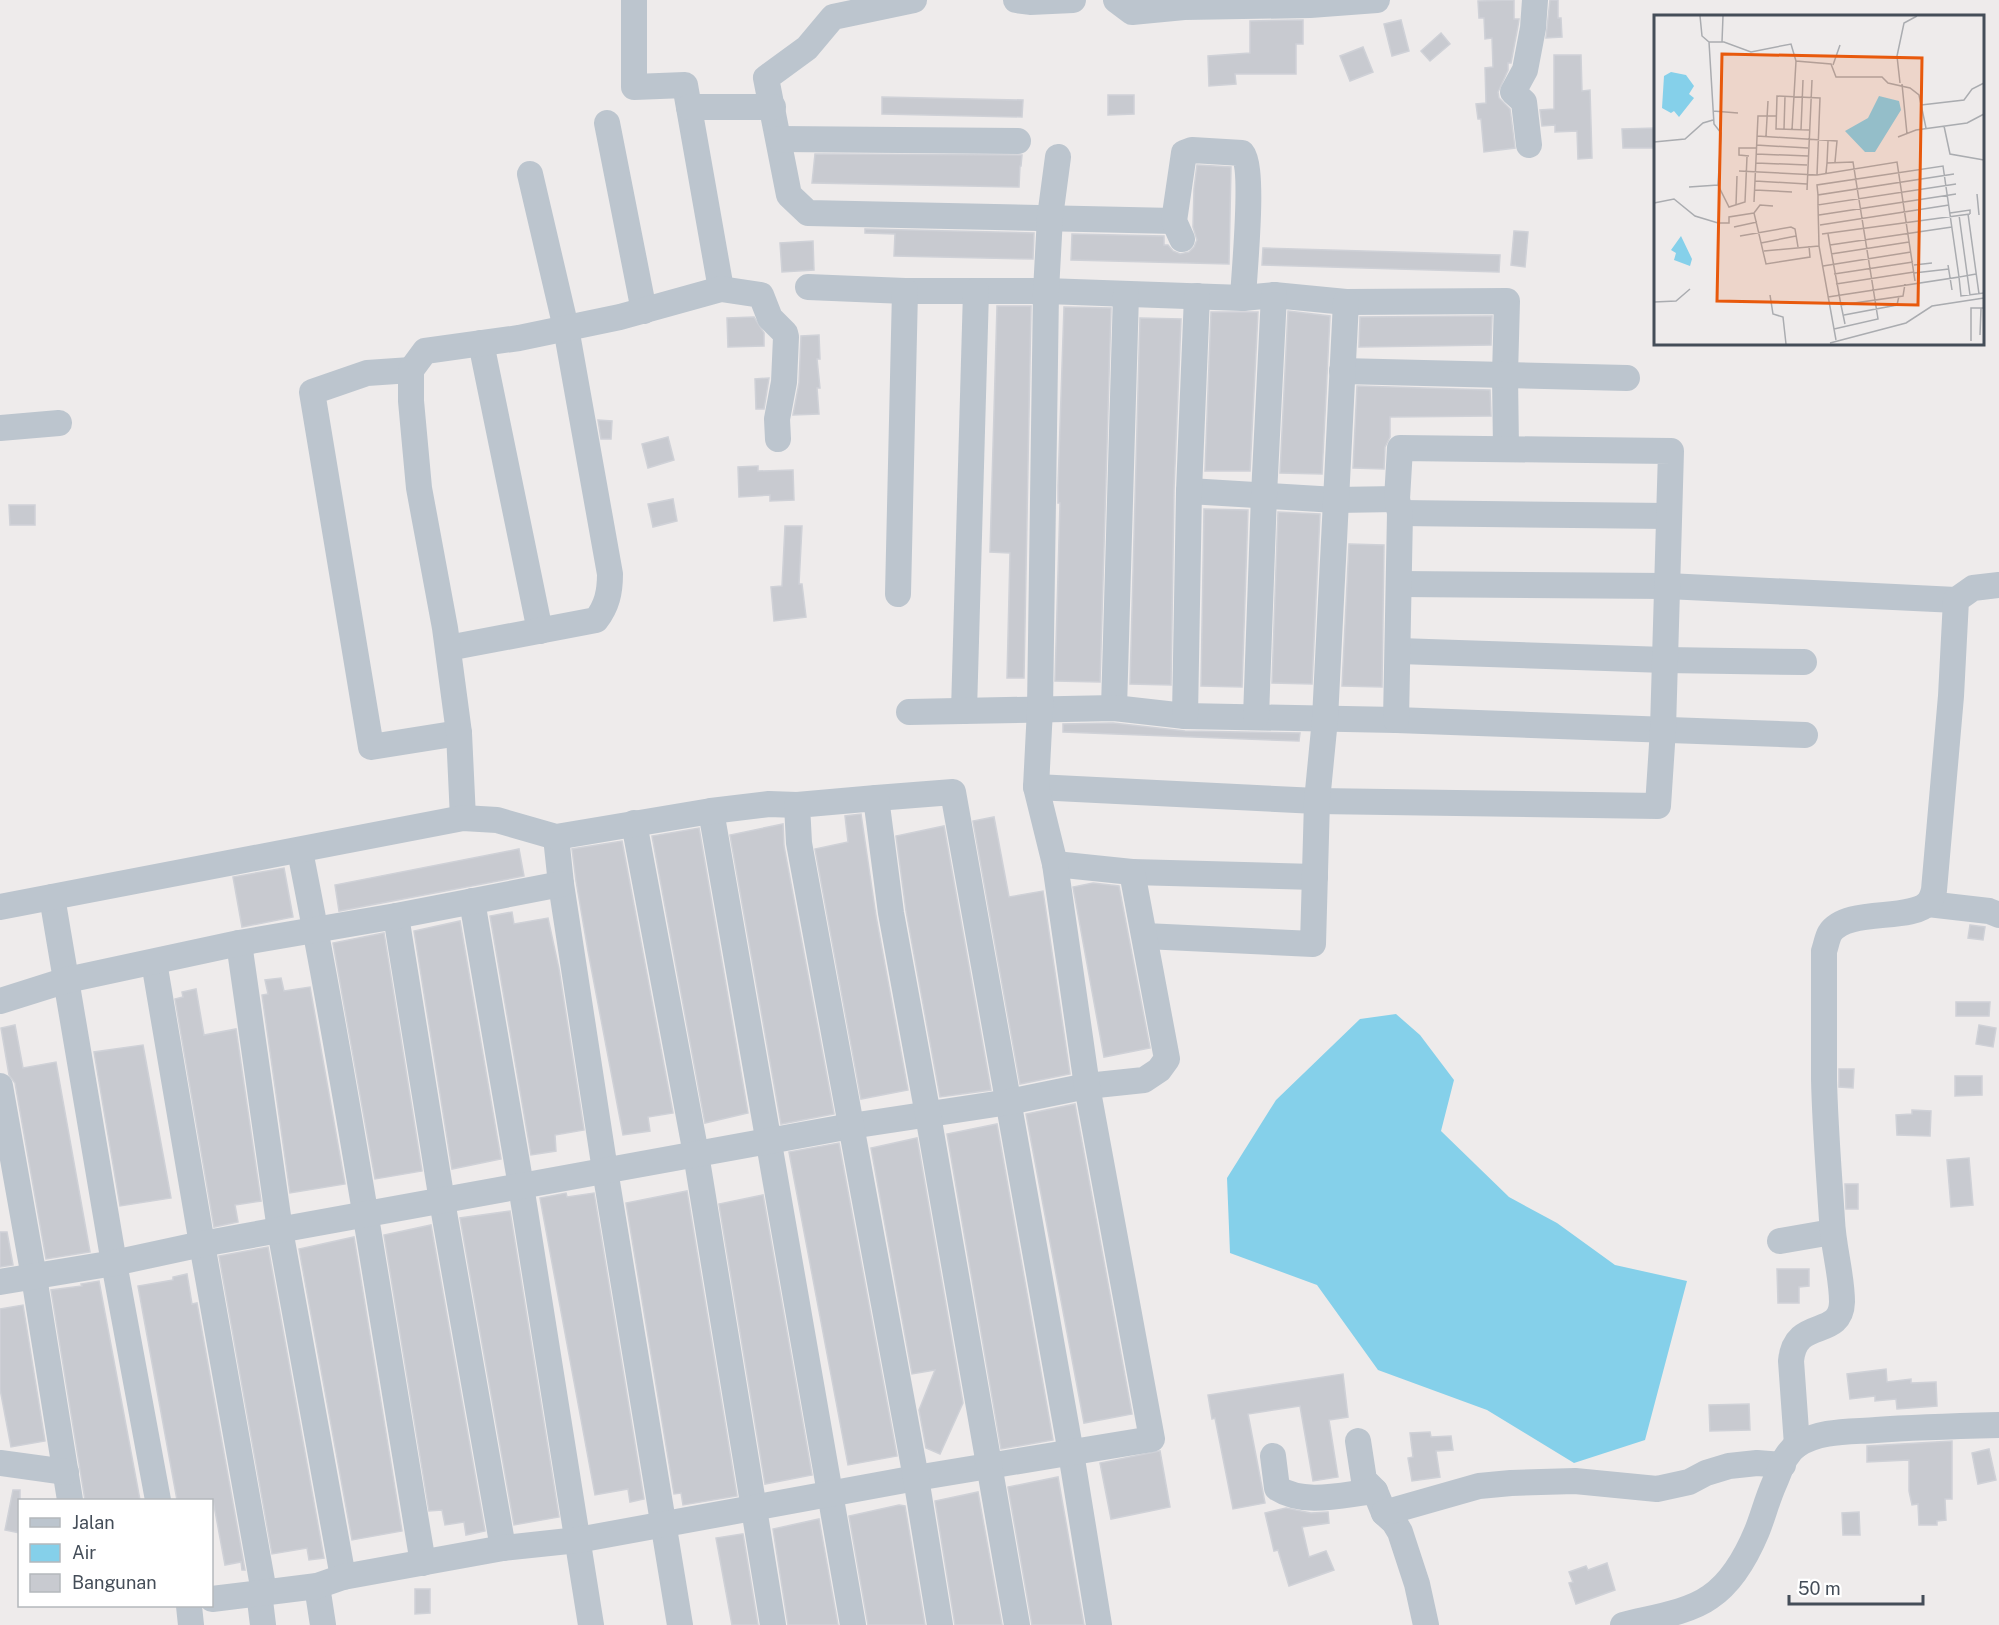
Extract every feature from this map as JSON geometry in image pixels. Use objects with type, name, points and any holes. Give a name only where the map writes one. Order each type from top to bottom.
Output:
[{"type":"street","points":[[634,0],[634,87],[685,85],[721,289]]},
{"type":"street","points":[[914,0],[833,17],[807,48],[766,78],[780,139],[789,195],[808,213],[1050,217],[1178,230],[1184,153],[1192,150],[1239,152],[1247,159],[1249,179],[1243,298]]},
{"type":"street","points":[[1016,0],[1030,2],[1072,0]]},
{"type":"street","points":[[1116,0],[1132,12],[1184,7],[1321,5],[1377,0]]},
{"type":"street","points":[[1529,145],[1524,102],[1513,92],[1525,70],[1533,28],[1535,0]]},
{"type":"street","points":[[689,107],[773,107]]},
{"type":"street","points":[[607,123],[644,311]]},
{"type":"street","points":[[780,139],[1018,141]]},
{"type":"street","points":[[213,1599],[317,1586],[343,1577],[503,1548],[578,1540],[663,1526],[916,1478],[1152,1439],[1087,1086],[1055,864],[1036,787],[1040,709],[1046,291],[1050,217],[1058,157]]},
{"type":"street","points":[[448,648],[596,620],[607,603],[610,584],[566,328],[530,174]]},
{"type":"street","points":[[808,287],[905,291],[1046,291],[1243,298],[1274,295],[1346,302],[1507,301],[1506,449]]},
{"type":"street","points":[[463,818],[459,733],[448,648],[419,488],[411,400],[411,370],[425,351],[519,338],[644,311],[721,289],[761,295],[770,318],[785,333],[784,382],[777,419],[778,439]]},
{"type":"street","points":[[898,594],[905,291]]},
{"type":"street","points":[[964,711],[976,291]]},
{"type":"street","points":[[1114,708],[1126,294]]},
{"type":"street","points":[[1256,717],[1274,295]]},
{"type":"street","points":[[1185,716],[1189,491],[1197,296]]},
{"type":"street","points":[[1145,936],[1313,944],[1317,801],[1325,719],[1346,302]]},
{"type":"street","points":[[481,343],[540,631]]},
{"type":"street","points":[[411,370],[367,373],[312,392],[371,747],[459,733]]},
{"type":"street","points":[[1342,371],[1627,378]]},
{"type":"street","points":[[0,428],[59,423]]},
{"type":"street","points":[[1036,787],[1317,801],[1658,806],[1663,729],[1671,451],[1400,448],[1400,584],[1396,720]]},
{"type":"street","points":[[1189,491],[1399,506],[1669,516]]},
{"type":"street","points":[[1400,584],[1667,586],[1956,600],[1973,588],[1999,585]]},
{"type":"street","points":[[1928,904],[1934,890],[1951,696],[1956,600]]},
{"type":"street","points":[[1399,651],[1804,662]]},
{"type":"street","points":[[909,712],[1114,708],[1185,716],[1396,720],[1805,735]]},
{"type":"street","points":[[0,907],[463,818],[497,820],[556,837],[711,811],[769,804],[797,805],[953,792],[1071,1453],[1098,1625]]},
{"type":"street","points":[[876,798],[891,913],[1017,1625]]},
{"type":"street","points":[[797,805],[799,843],[916,1478],[940,1625]]},
{"type":"street","points":[[711,811],[853,1625]]},
{"type":"street","points":[[634,823],[696,1154],[773,1625]]},
{"type":"street","points":[[556,837],[561,884],[605,1170],[680,1625]]},
{"type":"street","points":[[300,851],[365,1214],[423,1563]]},
{"type":"street","points":[[1055,864],[1132,872],[1316,877]]},
{"type":"street","points":[[0,1282],[114,1263],[202,1244],[851,1126],[1009,1102],[1087,1086],[1144,1080],[1159,1070],[1167,1059],[1132,872]]},
{"type":"street","points":[[0,1001],[67,980],[238,943],[396,916],[561,884]]},
{"type":"street","points":[[52,897],[114,1263],[158,1499]]},
{"type":"street","points":[[472,901],[521,1186],[591,1625]]},
{"type":"street","points":[[1623,1625],[1688,1607],[1709,1598],[1742,1561],[1757,1532],[1768,1499],[1790,1455],[1791,1361],[1795,1342],[1804,1335],[1834,1322],[1839,1316],[1842,1301],[1832,1232],[1824,1080],[1824,951],[1829,934],[1839,924],[1854,919],[1912,911],[1928,904],[1989,911],[1999,915]]},
{"type":"street","points":[[396,916],[442,1201],[503,1548]]},
{"type":"street","points":[[238,943],[280,1230],[343,1577]]},
{"type":"street","points":[[154,962],[262,1592],[263,1625]]},
{"type":"street","points":[[0,1086],[70,1499]]},
{"type":"street","points":[[1780,1240],[1832,1232]]},
{"type":"street","points":[[1274,1456],[1277,1488],[1286,1494],[1303,1498],[1380,1502],[1511,1483],[1575,1480],[1657,1489],[1689,1482],[1706,1473],[1729,1466],[1757,1463],[1790,1455],[1823,1434],[1999,1425]]},
{"type":"street","points":[[1358,1441],[1364,1480],[1400,1532],[1417,1584],[1426,1625]]},
{"type":"street","points":[[0,1463],[66,1472]]},
{"type":"street","points":[[317,1586],[323,1625]]},
{"type":"street","points":[[189,1607],[191,1625]]},
{"type":"water","points":[[1396,1014],[1420,1035],[1454,1080],[1441,1131],[1509,1197],[1557,1223],[1615,1265],[1687,1281],[1645,1440],[1574,1463],[1487,1410],[1378,1370],[1317,1285],[1230,1253],[1227,1178],[1276,1100],[1360,1019]]},
{"type":"building","points":[[1514,0],[1514,19],[1519,19],[1518,26],[1511,63],[1508,63],[1508,70],[1498,92],[1499,98],[1510,109],[1515,148],[1484,152],[1481,119],[1478,119],[1476,104],[1486,103],[1485,68],[1493,67],[1492,38],[1485,39],[1484,18],[1479,18],[1478,1]]},
{"type":"building","points":[[1550,0],[1558,0],[1558,18],[1561,18],[1562,37],[1546,38]]},
{"type":"building","points":[[1303,20],[1303,44],[1296,44],[1296,74],[1235,74],[1236,84],[1209,86],[1208,56],[1250,53],[1250,21]]},
{"type":"building","points":[[1401,20],[1409,51],[1392,56],[1384,24]]},
{"type":"building","points":[[1441,33],[1450,44],[1430,61],[1421,51]]},
{"type":"building","points":[[1363,47],[1373,72],[1350,81],[1340,56]]},
{"type":"building","points":[[1554,55],[1581,55],[1582,91],[1590,90],[1592,158],[1578,159],[1577,131],[1555,132],[1555,125],[1542,126],[1540,110],[1554,109]]},
{"type":"building","points":[[1108,95],[1134,95],[1134,114],[1108,115]]},
{"type":"building","points":[[882,97],[1023,100],[1022,117],[882,114]]},
{"type":"building","points":[[1654,128],[1654,148],[1623,148],[1622,129]]},
{"type":"building","points":[[815,154],[1022,155],[1019,187],[812,183]]},
{"type":"building","points":[[1197,165],[1231,167],[1229,264],[1071,260],[1072,234],[1164,236],[1164,245],[1168,245],[1173,251],[1180,254],[1189,252],[1197,240],[1193,227]]},
{"type":"building","points":[[865,229],[1034,233],[1033,259],[894,256],[895,234],[865,233]]},
{"type":"building","points":[[1514,231],[1528,232],[1525,267],[1511,265]]},
{"type":"building","points":[[813,241],[814,270],[782,272],[780,243]]},
{"type":"building","points":[[1263,248],[1500,255],[1499,272],[1262,265]]},
{"type":"building","points":[[997,306],[1031,306],[1024,678],[1007,678],[1010,553],[990,552]]},
{"type":"building","points":[[1064,307],[1111,308],[1100,682],[1055,681]]},
{"type":"building","points":[[1288,311],[1330,316],[1322,474],[1280,473]]},
{"type":"building","points":[[1211,312],[1258,312],[1250,471],[1205,471]]},
{"type":"building","points":[[1492,316],[1491,345],[1359,347],[1360,317]]},
{"type":"building","points":[[754,317],[764,333],[764,346],[728,347],[727,318]]},
{"type":"building","points":[[1140,318],[1181,319],[1174,490],[1171,685],[1130,684]]},
{"type":"building","points":[[819,335],[820,359],[817,359],[820,388],[817,388],[819,414],[793,415],[799,383],[801,336]]},
{"type":"building","points":[[769,378],[764,409],[756,409],[755,379]]},
{"type":"building","points":[[1357,386],[1490,390],[1491,416],[1390,417],[1390,437],[1385,447],[1384,469],[1353,468]]},
{"type":"building","points":[[598,420],[612,421],[611,439],[601,439]]},
{"type":"building","points":[[668,437],[674,460],[648,468],[642,444]]},
{"type":"building","points":[[758,466],[758,471],[793,470],[794,500],[770,501],[770,495],[739,497],[738,467]]},
{"type":"building","points":[[673,499],[677,521],[653,527],[648,504]]},
{"type":"building","points":[[9,505],[35,505],[35,525],[10,525]]},
{"type":"building","points":[[1204,509],[1248,510],[1242,687],[1201,686]]},
{"type":"building","points":[[1278,512],[1320,514],[1312,684],[1272,683]]},
{"type":"building","points":[[785,526],[802,526],[799,584],[802,584],[806,617],[774,621],[771,587],[782,586]]},
{"type":"building","points":[[1349,544],[1384,545],[1382,687],[1342,686]]},
{"type":"building","points":[[1113,723],[1185,731],[1300,733],[1299,741],[1063,732],[1063,724]]},
{"type":"building","points":[[861,814],[876,916],[908,1090],[861,1099],[815,849],[848,842],[845,816]]},
{"type":"building","points":[[994,817],[1009,897],[1043,891],[1070,1074],[1020,1084],[973,821]]},
{"type":"building","points":[[783,824],[784,846],[834,1114],[781,1124],[730,835]]},
{"type":"building","points":[[944,826],[991,1090],[940,1097],[906,911],[896,836]]},
{"type":"building","points":[[699,828],[748,1113],[705,1123],[652,836]]},
{"type":"building","points":[[622,841],[673,1113],[648,1117],[650,1131],[623,1135],[588,951],[572,849]]},
{"type":"building","points":[[519,849],[524,876],[339,911],[335,885]]},
{"type":"building","points":[[284,868],[293,917],[242,927],[233,877]]},
{"type":"building","points":[[1093,883],[1119,886],[1150,1048],[1104,1057],[1073,887]]},
{"type":"building","points":[[512,912],[514,924],[548,918],[559,969],[584,1130],[555,1135],[556,1151],[531,1155],[490,916]]},
{"type":"building","points":[[460,921],[501,1159],[452,1169],[414,931]]},
{"type":"building","points":[[1970,925],[1985,927],[1983,940],[1968,938]]},
{"type":"building","points":[[384,933],[422,1171],[375,1179],[333,943]]},
{"type":"building","points":[[281,978],[284,991],[310,987],[345,1184],[290,1193],[262,995],[268,994],[265,980]]},
{"type":"building","points":[[196,989],[204,1035],[236,1029],[261,1201],[235,1205],[238,1222],[214,1227],[175,999],[183,997],[182,992]]},
{"type":"building","points":[[1956,1002],[1990,1002],[1989,1016],[1956,1016]]},
{"type":"building","points":[[15,1025],[23,1068],[56,1062],[90,1252],[46,1259],[15,1083],[9,1075],[1,1028]]},
{"type":"building","points":[[1979,1025],[1996,1028],[1993,1047],[1976,1044]]},
{"type":"building","points":[[143,1045],[171,1198],[120,1206],[94,1052]]},
{"type":"building","points":[[1839,1069],[1854,1069],[1853,1088],[1839,1087]]},
{"type":"building","points":[[1955,1076],[1982,1076],[1982,1095],[1955,1096]]},
{"type":"building","points":[[1075,1104],[1132,1414],[1084,1423],[1026,1114]]},
{"type":"building","points":[[1912,1110],[1931,1111],[1930,1136],[1897,1135],[1896,1115],[1912,1114]]},
{"type":"building","points":[[997,1124],[1053,1440],[1001,1449],[947,1134]]},
{"type":"building","points":[[917,1138],[963,1403],[940,1454],[926,1448],[919,1410],[935,1370],[912,1374],[871,1148]]},
{"type":"building","points":[[839,1143],[897,1456],[848,1465],[789,1152]]},
{"type":"building","points":[[1969,1158],[1973,1205],[1951,1207],[1947,1160]]},
{"type":"building","points":[[1845,1184],[1858,1184],[1858,1209],[1846,1209]]},
{"type":"building","points":[[687,1191],[737,1496],[683,1505],[681,1493],[674,1494],[626,1203]]},
{"type":"building","points":[[566,1193],[567,1197],[594,1193],[644,1499],[630,1502],[628,1489],[595,1495],[540,1198]]},
{"type":"building","points":[[763,1195],[812,1475],[765,1484],[719,1204]]},
{"type":"building","points":[[510,1211],[559,1517],[514,1525],[460,1218]]},
{"type":"building","points":[[431,1225],[485,1531],[466,1535],[464,1522],[445,1525],[442,1510],[429,1511],[384,1235]]},
{"type":"building","points":[[0,1232],[7,1232],[13,1265],[0,1267]]},
{"type":"building","points":[[354,1237],[402,1531],[352,1540],[299,1249]]},
{"type":"building","points":[[268,1247],[324,1558],[309,1560],[307,1548],[272,1554],[219,1256]]},
{"type":"building","points":[[1777,1269],[1809,1269],[1809,1286],[1799,1287],[1799,1303],[1778,1303]]},
{"type":"building","points":[[187,1274],[192,1304],[197,1303],[245,1570],[242,1570],[241,1562],[225,1565],[213,1499],[177,1499],[138,1286],[173,1280],[173,1277]]},
{"type":"building","points":[[99,1281],[140,1499],[85,1499],[51,1290],[82,1286],[81,1284]]},
{"type":"building","points":[[23,1305],[45,1441],[11,1447],[0,1389],[0,1309]]},
{"type":"building","points":[[1886,1369],[1887,1382],[1911,1379],[1911,1383],[1936,1382],[1937,1406],[1897,1409],[1896,1399],[1875,1401],[1875,1396],[1850,1399],[1847,1374]]},
{"type":"building","points":[[1343,1374],[1348,1417],[1329,1420],[1338,1477],[1313,1481],[1300,1406],[1248,1414],[1265,1503],[1233,1509],[1215,1418],[1212,1419],[1208,1395]]},
{"type":"building","points":[[1749,1404],[1750,1430],[1710,1431],[1709,1405]]},
{"type":"building","points":[[1430,1432],[1431,1437],[1451,1436],[1453,1450],[1436,1451],[1440,1477],[1412,1481],[1408,1458],[1413,1457],[1410,1433]]},
{"type":"building","points":[[1952,1441],[1952,1499],[1945,1499],[1946,1520],[1937,1521],[1937,1525],[1919,1525],[1918,1504],[1912,1505],[1909,1491],[1909,1460],[1867,1462],[1867,1446]]},
{"type":"building","points":[[1989,1449],[1996,1480],[1978,1484],[1972,1453]]},
{"type":"building","points":[[1160,1451],[1170,1507],[1111,1519],[1100,1463]]},
{"type":"building","points":[[1058,1477],[1084,1625],[1032,1625],[1008,1487]]},
{"type":"building","points":[[13,1490],[20,1490],[18,1533],[5,1530]]},
{"type":"building","points":[[978,1492],[1002,1625],[955,1625],[935,1501]]},
{"type":"building","points":[[899,1505],[905,1506],[925,1625],[868,1625],[849,1516]]},
{"type":"building","points":[[1286,1508],[1311,1513],[1328,1512],[1329,1523],[1302,1527],[1309,1557],[1326,1551],[1334,1570],[1289,1586],[1278,1550],[1274,1551],[1265,1513]]},
{"type":"building","points":[[1859,1512],[1860,1535],[1843,1535],[1842,1513]]},
{"type":"building","points":[[819,1519],[838,1625],[788,1625],[773,1529]]},
{"type":"building","points":[[743,1534],[758,1625],[732,1625],[716,1538]]},
{"type":"building","points":[[1607,1563],[1615,1590],[1576,1604],[1569,1583],[1573,1582],[1569,1572],[1586,1566],[1588,1570]]},
{"type":"building","points":[[415,1589],[430,1589],[430,1613],[415,1614]]}]
